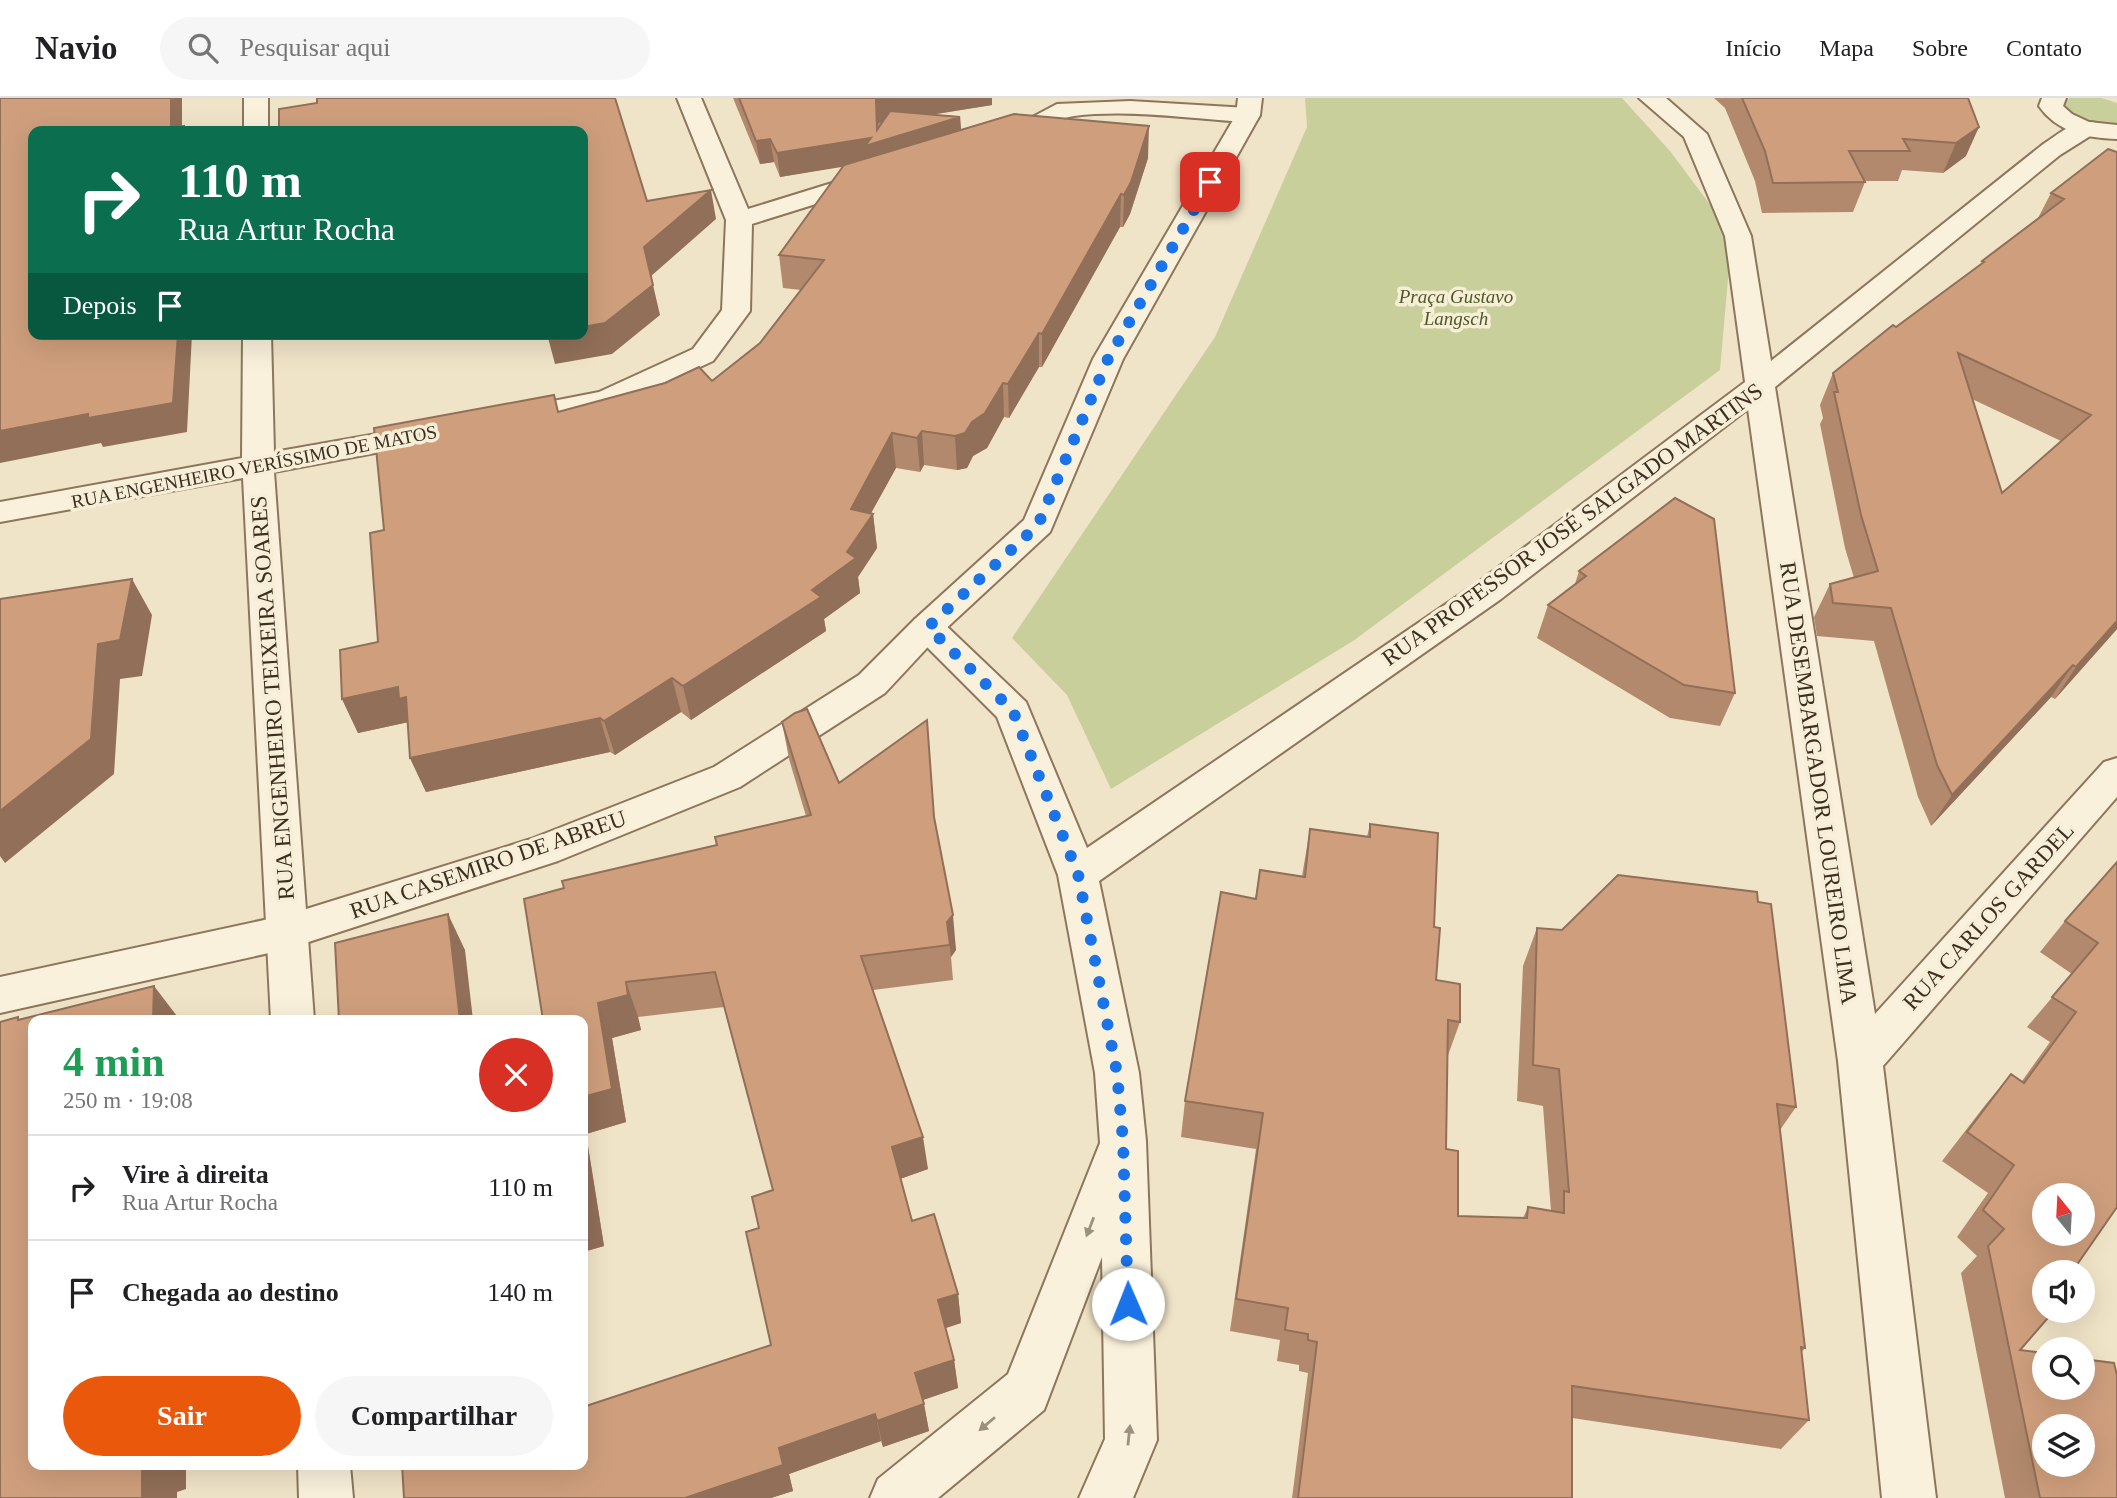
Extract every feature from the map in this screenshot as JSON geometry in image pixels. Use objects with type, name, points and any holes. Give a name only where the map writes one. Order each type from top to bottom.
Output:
[{"type":"street","points":[[256,98],[256,126]]},
{"type":"street","points":[[689,98],[739,219],[893,172]]},
{"type":"street","name":"RUA DESEMBARGADOR LOUREIRO LIMA","points":[[1651,98],[1695,134],[1738,236],[1860,1061],[1909,1498]]},
{"type":"street","points":[[983,145],[1021,133],[1062,103],[1130,108],[1249,107]]},
{"type":"street","points":[[2054,105],[2086,128],[2117,132]]},
{"type":"street","points":[[2050,150],[2054,105]]},
{"type":"street","name":"RUA CASEMIRO DE ABREU","points":[[0,995],[287,932],[544,850],[727,777],[872,684],[928,627],[1038,525],[1108,359],[1249,107]]},
{"type":"street","name":"RUA PROFESSOR JOSÉ SALGADO MARTINS","points":[[1078,874],[1489,591],[1760,385],[2050,150],[2086,128]]},
{"type":"street","name":"RUA ENGENHEIRO VERÍSSIMO DE MATOS","points":[[0,512],[607,399],[704,355],[736,311],[739,219]]},
{"type":"street","name":"RUA ENGENHEIRO TEIXEIRA SOARES","points":[[257,340],[258,466],[293,1015]]},
{"type":"street","points":[[928,627],[1013,711],[1078,874],[1117,1073],[1123,1141],[1131,1440],[1106,1498]]},
{"type":"street","name":"RUA CARLOS GARDEL","points":[[1860,1061],[2117,772]]},
{"type":"street","points":[[897,1498],[1026,1392],[1123,1141]]},
{"type":"street","points":[[324,1470],[326,1498]]},
{"type":"green space","name":"Praça Gustavo Langsch","points":[[1305,98],[1622,98],[1670,151],[1732,234],[1720,370],[1353,641],[1111,789],[1067,695],[1012,638],[1215,337],[1307,127]]},
{"type":"green space","points":[[2070,98],[2102,98],[2117,103],[2117,126],[2086,123],[2063,108],[2062,103]]},
{"type":"building","points":[[0,98],[171,98],[171,126],[28,126],[28,340],[178,340],[173,403],[88,418],[88,414],[0,431]]},
{"type":"building","points":[[317,98],[615,98],[647,201],[711,190],[644,247],[653,285],[605,323],[588,326],[588,126],[279,126],[279,109],[317,103]]},
{"type":"building","points":[[739,98],[889,98],[876,100],[877,130],[890,111],[960,117],[865,146],[871,138],[777,153],[770,139],[756,141]]},
{"type":"building","points":[[1742,98],[1968,98],[1979,127],[1956,143],[1903,139],[1910,151],[1849,151],[1865,182],[1773,183],[1765,151]]},
{"type":"building","points":[[1014,114],[1149,126],[1131,182],[1124,195],[1121,194],[1042,334],[1039,333],[1008,384],[1003,383],[985,413],[972,422],[965,433],[955,436],[922,431],[917,438],[892,433],[851,509],[873,514],[847,552],[856,558],[812,590],[821,597],[683,686],[672,678],[604,721],[600,718],[410,758],[406,697],[399,699],[398,687],[342,699],[340,650],[378,642],[370,533],[384,530],[374,428],[554,395],[558,412],[665,383],[699,367],[712,381],[760,343],[824,260],[779,255],[844,165]]},
{"type":"building","points":[[2108,149],[2117,152],[2117,621],[1952,795],[1937,765],[1891,608],[1833,603],[1830,584],[1878,571],[1861,515],[1834,392],[1838,392],[1833,373],[1893,325],[1896,327],[2064,199],[2051,193]],"holes":[[[1958,353],[2091,415],[2002,493]]]},
{"type":"building","points":[[1675,498],[1714,519],[1735,693],[1684,685],[1548,605],[1586,576],[1579,571]]},
{"type":"building","points":[[132,579],[120,640],[98,644],[91,739],[0,811],[0,599]]},
{"type":"building","points":[[807,709],[839,783],[927,720],[934,817],[953,915],[947,922],[950,945],[861,956],[923,1137],[892,1147],[912,1221],[934,1214],[958,1294],[938,1300],[954,1360],[915,1373],[924,1404],[877,1421],[875,1414],[779,1448],[783,1465],[685,1498],[404,1498],[402,1470],[588,1470],[588,1405],[771,1345],[746,1232],[759,1228],[752,1197],[773,1190],[715,972],[626,982],[628,995],[598,1003],[612,1089],[588,1096],[588,1015],[542,1015],[524,899],[564,888],[562,881],[717,845],[715,837],[811,815],[782,722]]},
{"type":"building","points":[[1370,824],[1438,833],[1434,927],[1440,928],[1436,980],[1460,984],[1460,1022],[1448,1020],[1446,1149],[1458,1151],[1458,1216],[1527,1218],[1528,1207],[1564,1213],[1564,1191],[1569,1192],[1559,1069],[1533,1065],[1537,928],[1562,930],[1618,875],[1757,892],[1758,902],[1771,904],[1796,1107],[1777,1104],[1805,1348],[1801,1347],[1809,1420],[1572,1386],[1572,1498],[1298,1498],[1317,1342],[1308,1340],[1308,1334],[1285,1330],[1288,1308],[1236,1299],[1263,1113],[1185,1101],[1221,892],[1256,899],[1260,870],[1305,877],[1310,829],[1370,837]]},
{"type":"building","points":[[2117,862],[2117,1207],[2095,1239],[2095,1183],[2032,1183],[2032,1246],[2090,1246],[2080,1260],[2032,1260],[2032,1323],[2044,1323],[2020,1350],[2032,1352],[2032,1400],[2095,1400],[2095,1361],[2114,1363],[2117,1375],[2117,1498],[2040,1498],[2036,1477],[2095,1477],[2095,1414],[2032,1414],[2032,1459],[1988,1246],[2004,1229],[1983,1210],[2014,1165],[1967,1132],[2011,1074],[2024,1083],[2076,1012],[2052,997],[2098,943],[2065,921]]},
{"type":"building","points":[[448,914],[459,1015],[339,1015],[335,943]]},
{"type":"building","points":[[154,986],[153,1015],[38,1015]]},
{"type":"building","points":[[18,1017],[18,1020],[28,1018],[28,1470],[142,1470],[142,1498],[0,1498],[0,1022]]},
{"type":"route","points":[[1128,1304],[1123,1141],[1117,1073],[1078,874],[1013,711],[928,627],[1038,525],[1108,359],[1210,182]]}]
